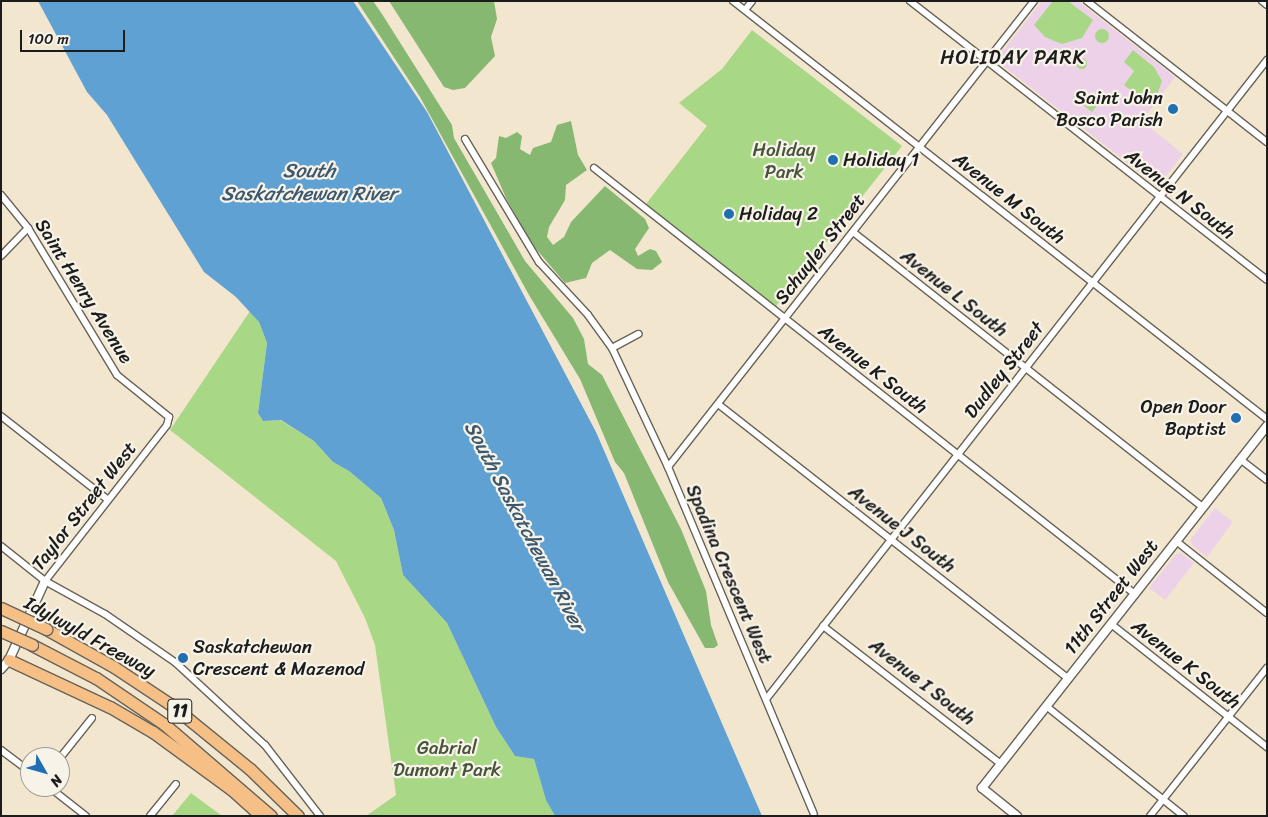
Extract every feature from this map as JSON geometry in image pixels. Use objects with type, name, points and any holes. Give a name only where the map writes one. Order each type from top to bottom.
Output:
[{"type":"highway","name":"Idylwyld Freeway","points":[[1,608],[46,629],[114,667],[178,710],[250,769],[298,816]]},
{"type":"highway","name":"Idylwyld Freeway","points":[[1,631],[96,678],[164,724],[271,816]]},
{"type":"highway","points":[[10,660],[110,707],[152,732],[231,789],[261,816]]},
{"type":"street","name":"Avenue M South","points":[[734,1],[1267,418]]},
{"type":"street","points":[[745,10],[752,1]]},
{"type":"street","name":"Avenue N South","points":[[910,1],[1267,280]]},
{"type":"street","name":"Schuyler Street","points":[[668,467],[1034,1]]},
{"type":"street","points":[[1087,1],[1267,142]]},
{"type":"street","points":[[1262,1],[1267,5]]},
{"type":"street","name":"Dudley Street","points":[[767,698],[1267,60]]},
{"type":"street","name":"Spadina Crescent West","points":[[465,139],[539,262],[588,315],[612,348],[668,467],[767,698],[814,814]]},
{"type":"street","name":"Avenue K South","points":[[594,168],[1135,594]]},
{"type":"street","name":"Saint Henry Avenue","points":[[1,195],[28,228],[117,375],[169,418]]},
{"type":"street","points":[[1,256],[28,228]]},
{"type":"street","name":"Avenue L South","points":[[853,232],[1203,507]]},
{"type":"street","points":[[612,348],[638,334]]},
{"type":"street","name":"Avenue J South","points":[[718,404],[1068,678]]},
{"type":"street","points":[[1,416],[108,500]]},
{"type":"street","name":"Taylor Street West","points":[[1,669],[10,660],[45,580],[167,426],[169,418]]},
{"type":"street","name":"11th Street West","points":[[1017,816],[982,788],[1267,426]]},
{"type":"street","points":[[1240,459],[1267,480]]},
{"type":"street","points":[[1176,540],[1267,613]]},
{"type":"street","points":[[1,546],[45,580],[105,614],[176,663],[265,746],[320,816]]},
{"type":"street","name":"Avenue K South","points":[[1111,624],[1267,747]]},
{"type":"street","name":"Avenue I South","points":[[823,626],[1001,764]]},
{"type":"street","points":[[1150,816],[1267,668]]},
{"type":"street","points":[[1046,706],[1184,816]]},
{"type":"street","points":[[69,747],[92,718]]},
{"type":"street","points":[[1,750],[20,764]]},
{"type":"street","points":[[150,816],[176,784]]},
{"type":"street","points":[[62,797],[86,816]]},
{"type":"shaded area","points":[[1042,1],[1078,1],[1175,77],[1142,121],[1183,154],[1160,184],[1156,185],[998,62],[998,57]]},
{"type":"shaded area","points":[[1215,508],[1233,522],[1207,557],[1193,546],[1190,540]]},
{"type":"shaded area","points":[[1181,553],[1194,563],[1165,600],[1149,588],[1176,554]]},
{"type":"green space","points":[[357,1],[373,1],[382,14],[452,125],[454,138],[525,261],[573,318],[584,339],[588,364],[602,375],[681,529],[706,591],[711,625],[718,645],[714,648],[705,648],[668,582],[624,473],[615,462],[580,379],[529,295],[420,97]]},
{"type":"green space","points":[[389,1],[494,1],[497,19],[491,37],[495,56],[465,88],[453,90],[444,87]]},
{"type":"green space","points":[[1053,1],[1068,1],[1093,20],[1082,38],[1062,44],[1045,37],[1034,25]]},
{"type":"green space","points":[[1099,29],[1105,29],[1109,36],[1105,43],[1099,43],[1095,39],[1095,33]]},
{"type":"green space","name":"Holiday Park","points":[[752,30],[902,146],[776,306],[646,204],[707,126],[679,103],[722,69]]},
{"type":"green space","points":[[1133,50],[1154,67],[1162,81],[1157,95],[1146,102],[1124,85],[1134,71],[1124,62]]},
{"type":"green space","points":[[1081,57],[1087,63],[1081,69],[1075,63]]},
{"type":"green space","points":[[1081,88],[1099,103],[1092,112],[1073,97]]},
{"type":"green space","points":[[571,121],[578,155],[587,170],[566,185],[565,200],[549,227],[547,237],[553,245],[564,237],[571,222],[605,186],[645,219],[649,228],[635,249],[638,256],[650,249],[656,251],[662,262],[652,270],[637,269],[610,250],[592,263],[586,278],[565,283],[531,243],[506,198],[491,163],[496,158],[499,136],[506,138],[517,132],[522,136],[520,149],[530,155],[533,148],[551,142],[557,125]]},
{"type":"green space","name":"Gabrial Dumont Park","points":[[250,311],[259,322],[267,343],[258,413],[263,421],[280,420],[314,441],[333,462],[349,471],[381,498],[394,530],[403,575],[447,623],[496,727],[515,756],[534,759],[546,799],[555,816],[366,816],[396,795],[375,645],[365,618],[336,561],[170,430]]},
{"type":"green space","points":[[191,793],[222,816],[172,816]]},
{"type":"water","name":"South Saskatchewan River","points":[[38,1],[353,1],[427,112],[596,432],[762,816],[555,816],[546,800],[534,759],[515,756],[496,727],[447,623],[403,575],[394,530],[381,498],[349,471],[333,462],[314,441],[281,420],[263,421],[258,413],[267,343],[259,322],[236,297],[204,272],[107,115],[87,92]]},
{"type":"place","name":"Saint John Bosco Parish","points":[[1173,109]]},
{"type":"place","name":"Holiday 1","points":[[833,160]]},
{"type":"place","name":"Holiday 2","points":[[729,214]]},
{"type":"place","name":"Open Door Baptist","points":[[1236,418]]},
{"type":"place","name":"Saskatchewan Crescent & Mazenod","points":[[183,658]]},
{"type":"district","name":"HOLIDAY PARK","points":[[1013,57]]}]
